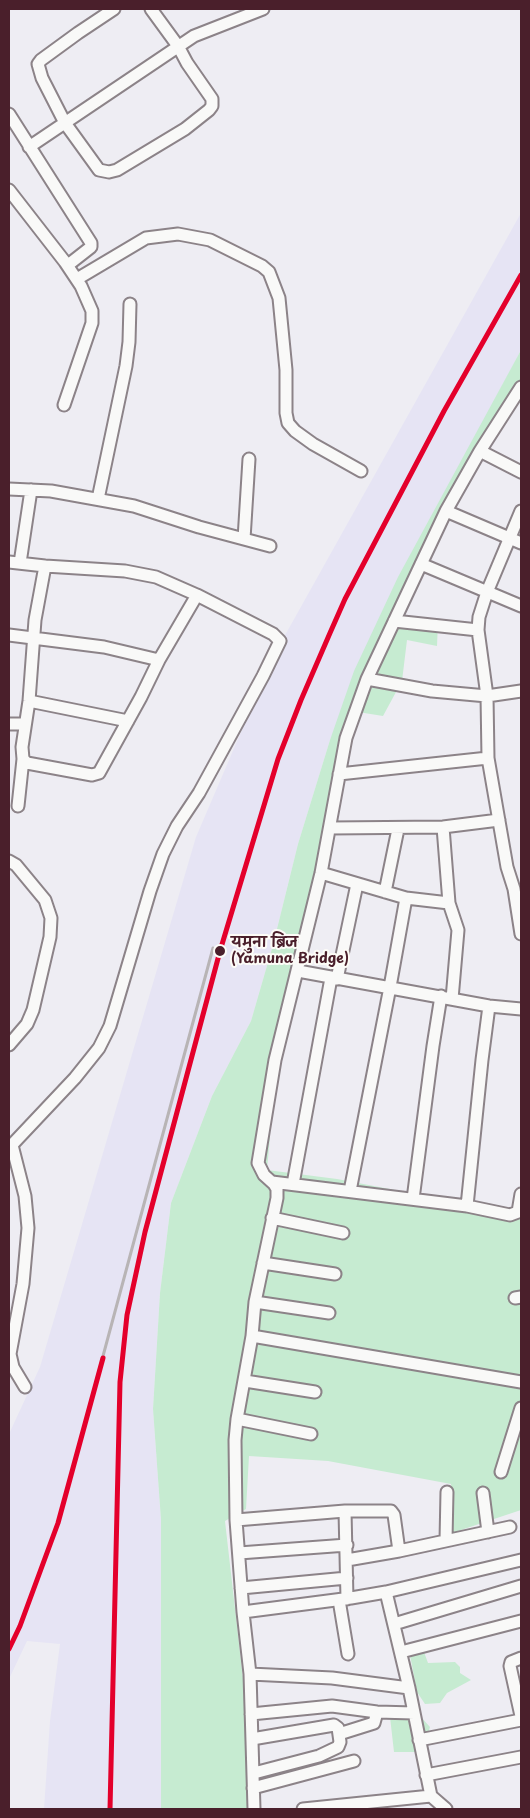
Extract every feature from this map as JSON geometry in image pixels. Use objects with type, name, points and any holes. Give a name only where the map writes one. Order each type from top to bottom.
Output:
[{"type":"street","points":[[114,9],[78,33],[38,64],[42,78],[65,123],[100,170],[104,172],[117,170],[185,129],[212,106],[212,102],[178,46],[151,9]]},
{"type":"street","points":[[227,9],[232,20]]},
{"type":"street","points":[[29,147],[194,36],[263,9]]},
{"type":"street","points":[[9,114],[91,243],[91,247],[68,265]]},
{"type":"street","points":[[9,190],[68,265],[77,279],[92,311],[92,323],[64,405]]},
{"type":"street","points":[[77,279],[146,238],[178,234],[210,240],[262,266],[269,272],[279,298],[286,370],[286,413],[288,423],[295,432],[313,444],[361,471]]},
{"type":"street","points":[[98,499],[126,366],[130,304]]},
{"type":"street","points":[[254,1809],[250,1674],[236,1520],[235,1440],[252,1336],[255,1302],[277,1198],[277,1189],[260,1170],[258,1163],[275,1060],[321,873],[346,738],[367,679],[446,511],[480,451],[520,390]]},
{"type":"street","points":[[480,451],[521,472]]},
{"type":"street","points":[[244,539],[249,459]]},
{"type":"street","points":[[9,489],[51,491],[134,506],[199,527],[270,546]]},
{"type":"street","points":[[25,1387],[13,1367],[10,1354],[23,1284],[28,1228],[25,1196],[10,1147],[75,1078],[100,1048],[110,1026],[150,891],[163,854],[177,826],[204,784],[280,643],[273,634],[197,595],[156,577],[125,570],[14,563],[31,490]]},
{"type":"street","points":[[446,511],[521,543]]},
{"type":"street","points":[[521,511],[487,592],[479,617],[478,630],[487,696],[488,758],[521,934]]},
{"type":"street","points":[[421,564],[521,606]]},
{"type":"street","points":[[18,806],[33,639],[45,566]]},
{"type":"street","points":[[23,760],[27,763],[97,775],[102,770],[159,660],[197,595]]},
{"type":"street","points":[[394,621],[478,630]]},
{"type":"street","points":[[9,636],[104,647],[159,660]]},
{"type":"street","points":[[367,679],[432,691],[487,696],[521,691]]},
{"type":"street","points":[[28,701],[128,721]]},
{"type":"street","points":[[9,724],[25,724]]},
{"type":"street","points":[[339,774],[488,758]]},
{"type":"street","points":[[330,828],[398,829],[443,827],[499,820]]},
{"type":"street","points":[[413,1199],[433,1046],[446,998],[458,930],[449,903],[443,827]]},
{"type":"street","points":[[385,892],[398,829]]},
{"type":"street","points":[[9,861],[16,865],[45,900],[51,918],[50,937],[34,1010],[28,1024],[9,1045]]},
{"type":"street","points":[[321,873],[406,898],[449,903]]},
{"type":"street","points":[[293,1184],[334,978],[357,884]]},
{"type":"street","points":[[350,1191],[406,898]]},
{"type":"street","points":[[298,971],[489,1006],[521,1010]]},
{"type":"street","points":[[467,1206],[489,1006]]},
{"type":"street","points":[[272,1182],[467,1206],[510,1215],[515,1214],[520,1208],[521,1194]]},
{"type":"street","points":[[272,1218],[343,1234]]},
{"type":"street","points":[[263,1263],[335,1274]]},
{"type":"street","points":[[255,1302],[329,1313]]},
{"type":"street","points":[[252,1336],[521,1382]]},
{"type":"street","points":[[245,1381],[315,1392]]},
{"type":"street","points":[[501,1472],[521,1408]]},
{"type":"street","points":[[237,1419],[311,1434]]},
{"type":"street","points":[[446,1540],[447,1492]]},
{"type":"street","points":[[482,1493],[488,1532]]},
{"type":"street","points":[[236,1520],[346,1511],[391,1510],[394,1515],[399,1551]]},
{"type":"street","points":[[346,1511],[347,1578],[343,1599],[348,1654]]},
{"type":"street","points":[[347,1560],[510,1527]]},
{"type":"street","points":[[239,1553],[347,1545]]},
{"type":"street","points":[[243,1612],[386,1592],[521,1560]]},
{"type":"street","points":[[241,1588],[347,1578]]},
{"type":"street","points":[[394,1624],[521,1586]]},
{"type":"street","points":[[386,1592],[409,1688],[430,1796],[446,1809]]},
{"type":"street","points":[[401,1652],[521,1621]]},
{"type":"street","points":[[419,1740],[521,1718],[510,1666],[511,1662],[521,1658]]},
{"type":"street","points":[[250,1674],[332,1678],[409,1688]]},
{"type":"street","points":[[251,1714],[332,1706],[377,1712],[414,1713]]},
{"type":"street","points":[[339,1734],[374,1724],[377,1712]]},
{"type":"street","points":[[252,1739],[330,1725],[336,1726],[339,1734],[339,1745],[336,1749],[296,1763],[254,1773]]},
{"type":"street","points":[[426,1775],[521,1757]]},
{"type":"street","points":[[253,1788],[354,1761]]},
{"type":"street","points":[[303,1809],[430,1796]]},
{"type":"shaded area","points":[[521,213],[521,350],[330,740],[298,844],[273,945],[251,1021],[212,1096],[171,1203],[160,1293],[153,1409],[161,1520],[161,1809],[44,1809],[50,1721],[60,1644],[27,1641],[9,1679],[9,1434],[40,1367],[196,837],[274,655]]},
{"type":"green space","points":[[521,350],[521,392],[446,516],[402,615],[438,622],[437,646],[407,640],[402,681],[383,716],[358,712],[344,766],[279,1061],[268,1126],[270,1136],[267,1170],[337,1179],[521,1214],[521,1510],[452,1533],[451,1484],[328,1461],[249,1456],[246,1509],[225,1521],[247,1714],[249,1809],[161,1809],[161,1520],[153,1409],[160,1293],[171,1203],[212,1096],[251,1021],[273,945],[298,844],[330,740],[354,671],[398,577]]},
{"type":"green space","points":[[420,1650],[424,1652],[428,1663],[455,1662],[460,1667],[460,1673],[471,1680],[447,1693],[440,1703],[425,1704],[417,1692],[410,1655]]},
{"type":"green space","points":[[420,1716],[430,1727],[425,1744],[417,1752],[394,1752],[390,1717]]},
{"type":"railway","points":[[9,1649],[20,1626],[58,1523],[213,948]]},
{"type":"transit line","points":[[110,1809],[120,1382],[127,1315],[145,1232],[220,951],[278,759],[301,700],[345,599],[444,411],[521,275]]},
{"type":"transit line","points":[[9,1649],[20,1626],[58,1523],[103,1358]]},
{"type":"place","name":"यमुना ब्रिज (Yamuna Bridge)","points":[[220,951]]}]
